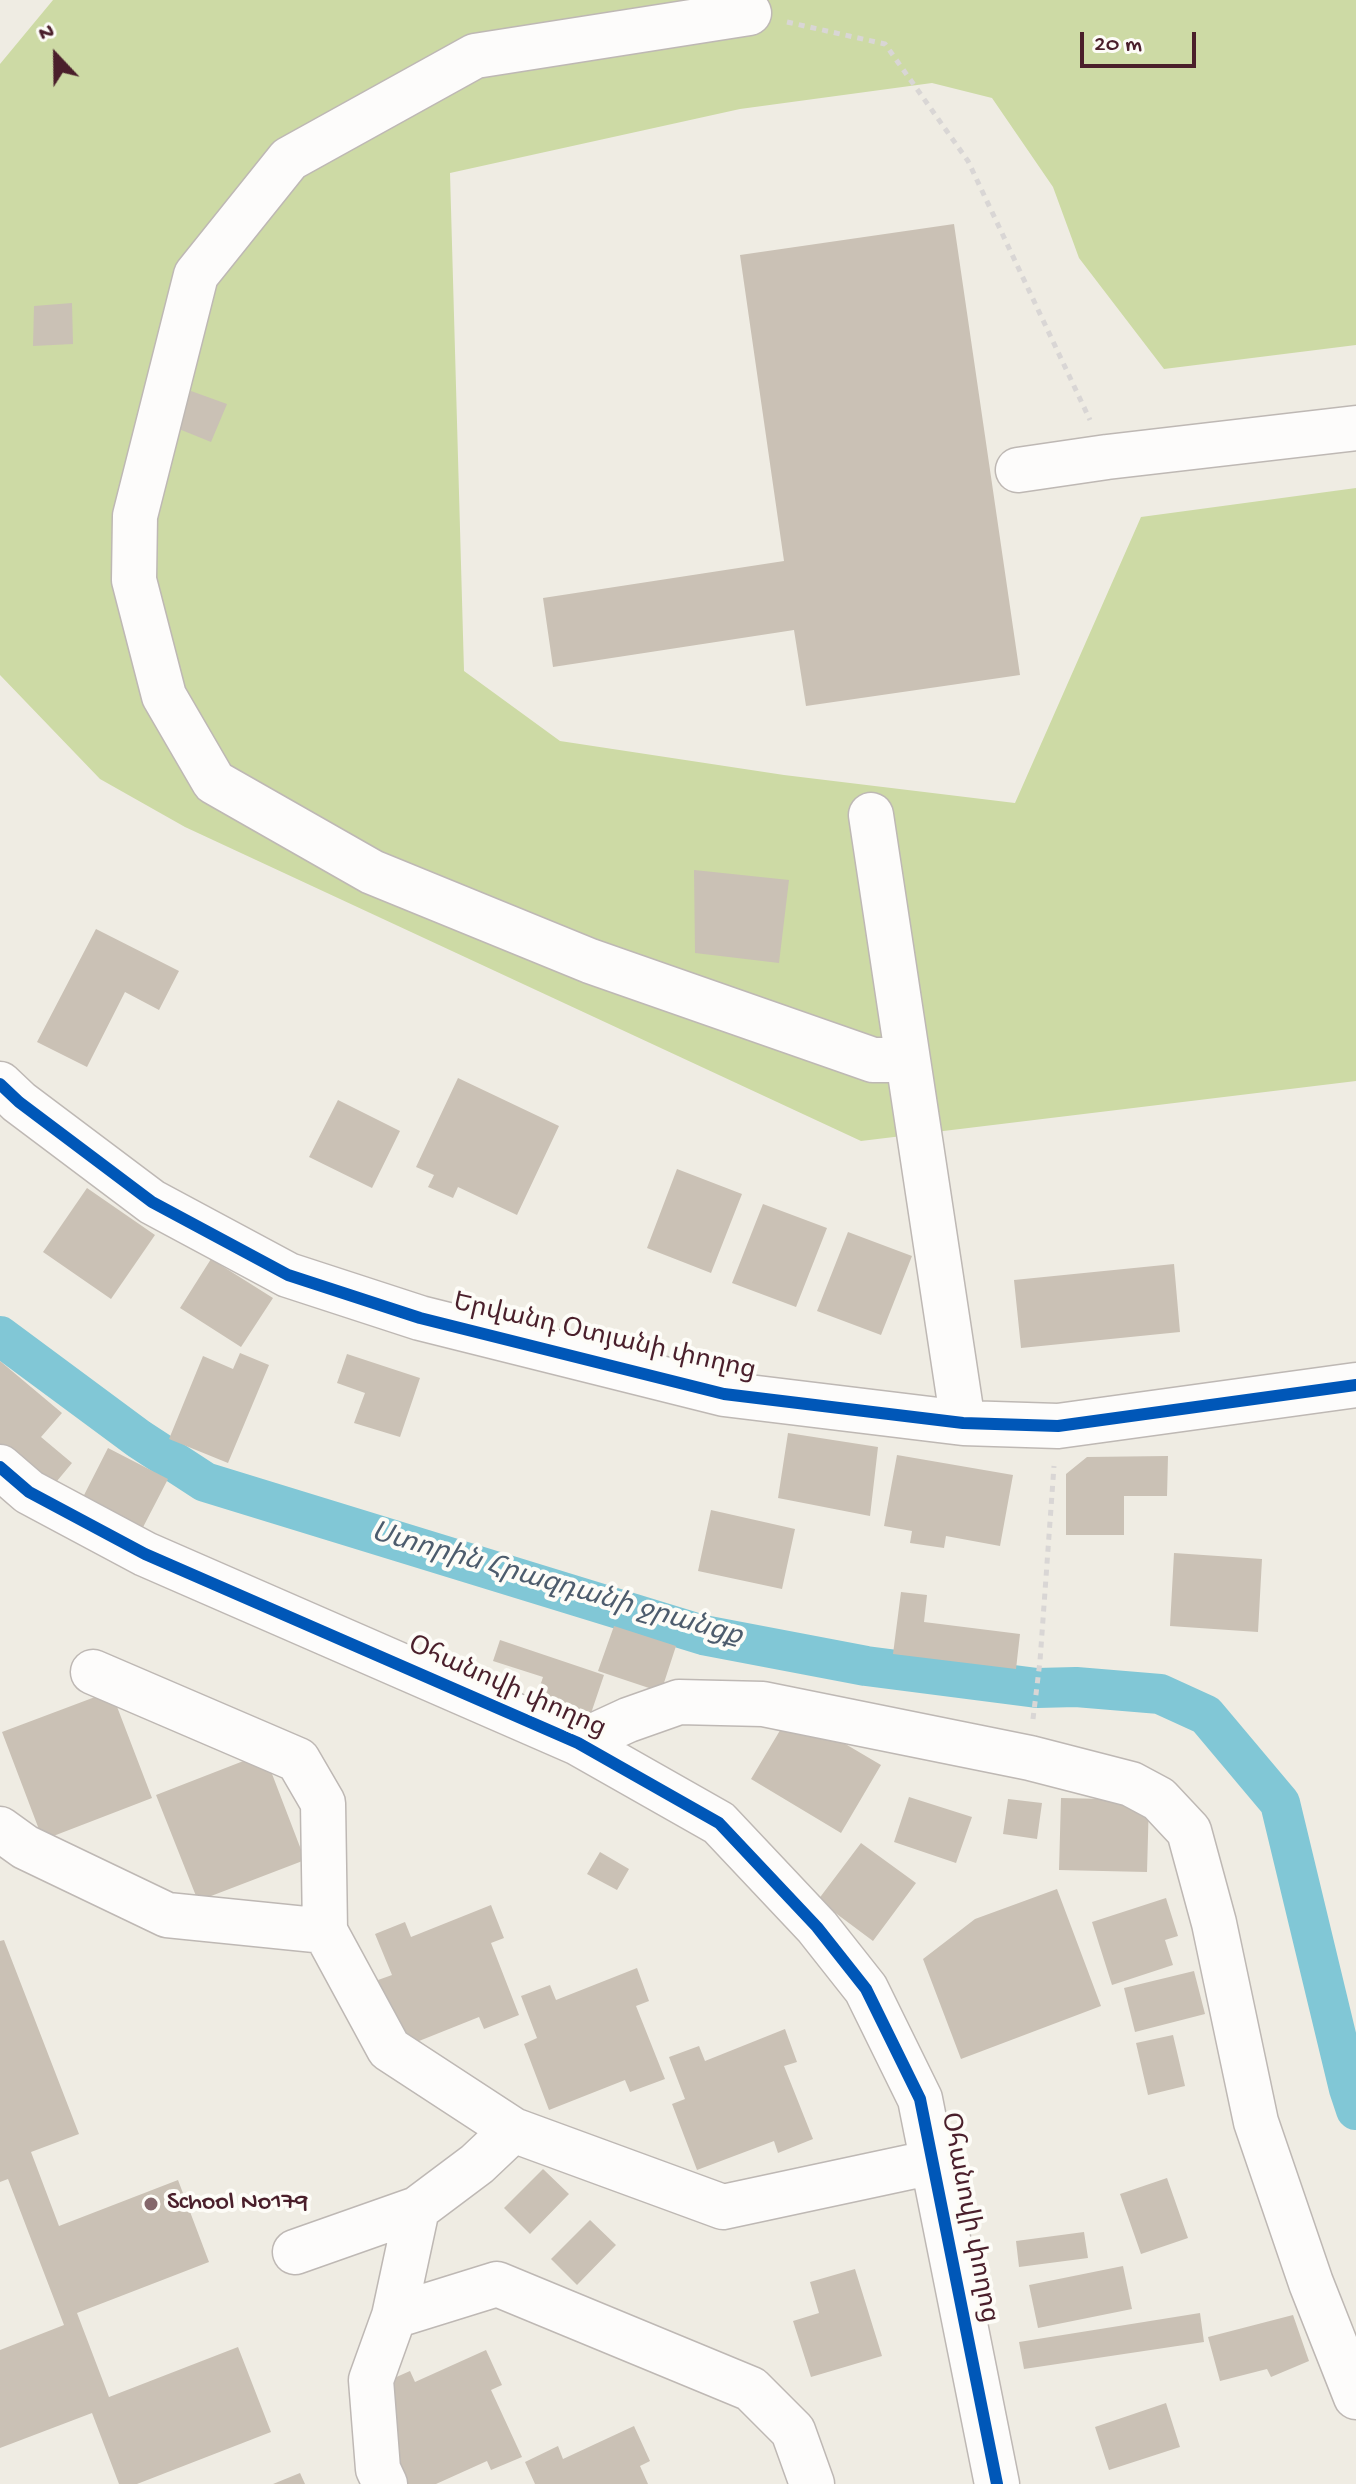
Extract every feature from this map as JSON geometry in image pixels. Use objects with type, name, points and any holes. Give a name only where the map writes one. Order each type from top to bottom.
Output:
[{"type":"street","points":[[749,13],[475,56],[289,159],[196,275],[135,516],[134,580],[164,696],[214,782],[372,872],[590,961],[873,1060],[908,1060]]},
{"type":"street","points":[[1018,470],[1356,428]]},
{"type":"street","points":[[871,815],[963,1423]]},
{"type":"street","name":"Երվանդ Օտյանի փողոց","points":[[0,1084],[19,1102],[152,1202],[288,1275],[420,1318],[724,1394],[963,1423],[1058,1426],[1356,1385]]},
{"type":"street","name":"Օհանովի փողոց","points":[[0,1467],[29,1492],[145,1554],[578,1743],[719,1823],[817,1927],[866,1989],[920,2099],[997,2484]]},
{"type":"street","points":[[93,1672],[298,1760],[323,1803],[325,1931],[389,2049],[513,2130],[723,2207],[933,2162]]},
{"type":"street","name":"Օհանովի փողոց","points":[[578,1743],[628,1720],[679,1702],[763,1704],[1030,1758],[1131,1784],[1159,1799],[1189,1831],[1214,1923],[1256,2122],[1311,2283],[1356,2397]]},
{"type":"street","points":[[8,1850],[167,1915],[325,1931]]},
{"type":"street","points":[[295,2252],[417,2209],[477,2164],[513,2130]]},
{"type":"street","points":[[385,2484],[378,2469],[371,2380],[394,2316],[417,2209]]},
{"type":"street","points":[[394,2316],[497,2284],[751,2389],[793,2431],[812,2484]]},
{"type":"path","points":[[749,13],[885,44],[968,161],[1107,457]]},
{"type":"path","points":[[1034,1710],[1055,1458]]},
{"type":"green space","points":[[53,0],[1356,0],[1356,345],[1164,369],[1079,258],[1053,187],[992,98],[932,83],[740,109],[450,173],[464,671],[560,741],[784,775],[1015,803],[1141,517],[1356,488],[1356,1081],[861,1141],[185,827],[100,779],[0,675],[0,64]]},
{"type":"building","points":[[954,224],[1020,675],[806,706],[794,630],[553,667],[543,598],[784,561],[740,255]]},
{"type":"building","points":[[72,303],[73,344],[33,346],[34,306]]},
{"type":"building","points":[[191,391],[227,404],[211,442],[174,427]]},
{"type":"building","points":[[694,870],[789,880],[779,963],[695,953]]},
{"type":"building","points":[[96,929],[179,971],[159,1010],[125,992],[87,1067],[37,1042]]},
{"type":"building","points":[[458,1078],[559,1126],[517,1215],[458,1187],[453,1198],[428,1187],[434,1175],[416,1167]]},
{"type":"building","points":[[338,1100],[400,1131],[372,1188],[309,1157]]},
{"type":"building","points":[[677,1169],[742,1194],[711,1273],[647,1248]]},
{"type":"building","points":[[87,1188],[155,1235],[111,1299],[43,1252]]},
{"type":"building","points":[[763,1204],[827,1228],[796,1307],[732,1283]]},
{"type":"building","points":[[848,1232],[912,1256],[881,1335],[817,1311]]},
{"type":"building","points":[[211,1259],[273,1298],[241,1347],[180,1308]]},
{"type":"building","points":[[1174,1264],[1180,1332],[1021,1348],[1014,1280]]},
{"type":"building","points":[[240,1353],[269,1365],[228,1463],[169,1439],[203,1356],[233,1369]]},
{"type":"building","points":[[347,1354],[420,1378],[400,1437],[354,1423],[365,1393],[337,1383]]},
{"type":"building","points":[[0,1361],[62,1413],[41,1437],[72,1463],[52,1487],[0,1444]]},
{"type":"building","points":[[788,1433],[878,1447],[870,1516],[778,1498]]},
{"type":"building","points":[[108,1448],[168,1479],[140,1533],[80,1503]]},
{"type":"building","points":[[897,1455],[1013,1475],[1000,1546],[946,1536],[944,1548],[910,1543],[912,1531],[884,1526]]},
{"type":"building","points":[[1168,1456],[1167,1496],[1124,1496],[1124,1535],[1066,1535],[1066,1474],[1087,1457]]},
{"type":"building","points":[[711,1510],[795,1529],[782,1589],[698,1571]]},
{"type":"building","points":[[1174,1553],[1262,1559],[1258,1632],[1170,1626]]},
{"type":"building","points":[[901,1592],[927,1595],[924,1622],[1020,1634],[1016,1669],[893,1654]]},
{"type":"building","points":[[614,1626],[676,1646],[661,1692],[598,1671]]},
{"type":"building","points":[[500,1640],[604,1675],[585,1731],[531,1713],[543,1677],[493,1661]]},
{"type":"building","points":[[111,1691],[152,1798],[43,1840],[2,1732]]},
{"type":"building","points":[[791,1712],[881,1765],[841,1833],[751,1779]]},
{"type":"building","points":[[264,1753],[305,1860],[198,1901],[156,1795]]},
{"type":"building","points":[[909,1797],[972,1817],[956,1863],[894,1842]]},
{"type":"building","points":[[1061,1798],[1149,1800],[1147,1872],[1059,1870]]},
{"type":"building","points":[[1008,1799],[1042,1803],[1037,1839],[1003,1834]]},
{"type":"building","points":[[861,1843],[916,1883],[873,1941],[818,1900]]},
{"type":"building","points":[[600,1852],[629,1869],[617,1890],[587,1874]]},
{"type":"building","points":[[1057,1889],[1101,2006],[961,2059],[923,1959],[975,1919]]},
{"type":"building","points":[[1166,1898],[1178,1936],[1165,1940],[1173,1965],[1112,1985],[1092,1922]]},
{"type":"building","points":[[491,1905],[504,1938],[491,1943],[519,2015],[484,2029],[479,2017],[404,2047],[378,1980],[392,1975],[375,1934],[405,1922],[411,1937]]},
{"type":"building","name":"School No179","points":[[4,1940],[79,2134],[31,2152],[59,2226],[178,2180],[209,2262],[77,2313],[109,2397],[238,2347],[271,2432],[137,2484],[119,2484],[92,2413],[0,2448],[0,2350],[64,2325],[8,2179],[0,2182],[0,1941]]},
{"type":"building","points":[[637,1968],[649,2001],[636,2006],[665,2079],[630,2092],[625,2080],[549,2110],[524,2044],[537,2038],[521,1996],[550,1985],[556,2000]]},
{"type":"building","points":[[1194,1971],[1205,2014],[1135,2032],[1124,1988]]},
{"type":"building","points":[[785,2029],[797,2062],[784,2066],[813,2139],[778,2153],[774,2141],[697,2170],[672,2104],[685,2099],[669,2057],[699,2046],[705,2061]]},
{"type":"building","points":[[1173,2035],[1185,2086],[1148,2095],[1136,2043]]},
{"type":"building","points":[[543,2169],[569,2194],[530,2234],[504,2208]]},
{"type":"building","points":[[1167,2178],[1188,2238],[1141,2254],[1120,2194]]},
{"type":"building","points":[[590,2220],[616,2245],[577,2285],[551,2259]]},
{"type":"building","points":[[1084,2232],[1088,2258],[1019,2267],[1016,2241]]},
{"type":"building","points":[[1123,2266],[1132,2309],[1038,2328],[1029,2285]]},
{"type":"building","points":[[855,2269],[882,2356],[811,2377],[793,2321],[819,2313],[810,2282]]},
{"type":"building","points":[[1200,2313],[1204,2342],[1024,2369],[1019,2342]]},
{"type":"building","points":[[1293,2315],[1309,2361],[1271,2377],[1267,2369],[1220,2381],[1208,2337]]},
{"type":"building","points":[[486,2350],[502,2385],[491,2390],[522,2457],[491,2470],[487,2461],[436,2484],[407,2484],[383,2432],[376,2386],[410,2371],[415,2382]]},
{"type":"building","points":[[1166,2403],[1180,2447],[1109,2470],[1095,2427]]},
{"type":"building","points":[[634,2426],[650,2461],[640,2466],[648,2484],[535,2484],[525,2462],[558,2446],[563,2459]]},
{"type":"building","points":[[300,2473],[305,2484],[273,2484]]},
{"type":"waterway","name":"Ստորին Հրազդանի ջրանցք","points":[[0,1336],[139,1439],[205,1482],[703,1635],[866,1666],[1037,1688],[1076,1687],[1160,1694],[1206,1715],[1280,1803],[1356,2110]]},
{"type":"cycle path","points":[[0,1084],[19,1102],[152,1202],[288,1275],[420,1318],[724,1394],[963,1423],[1058,1426],[1356,1385]]},
{"type":"cycle path","points":[[0,1467],[29,1492],[145,1554],[578,1743],[719,1823],[817,1927],[866,1989],[920,2099],[997,2484]]},
{"type":"place","name":"School No179","points":[[151,2204]]}]
